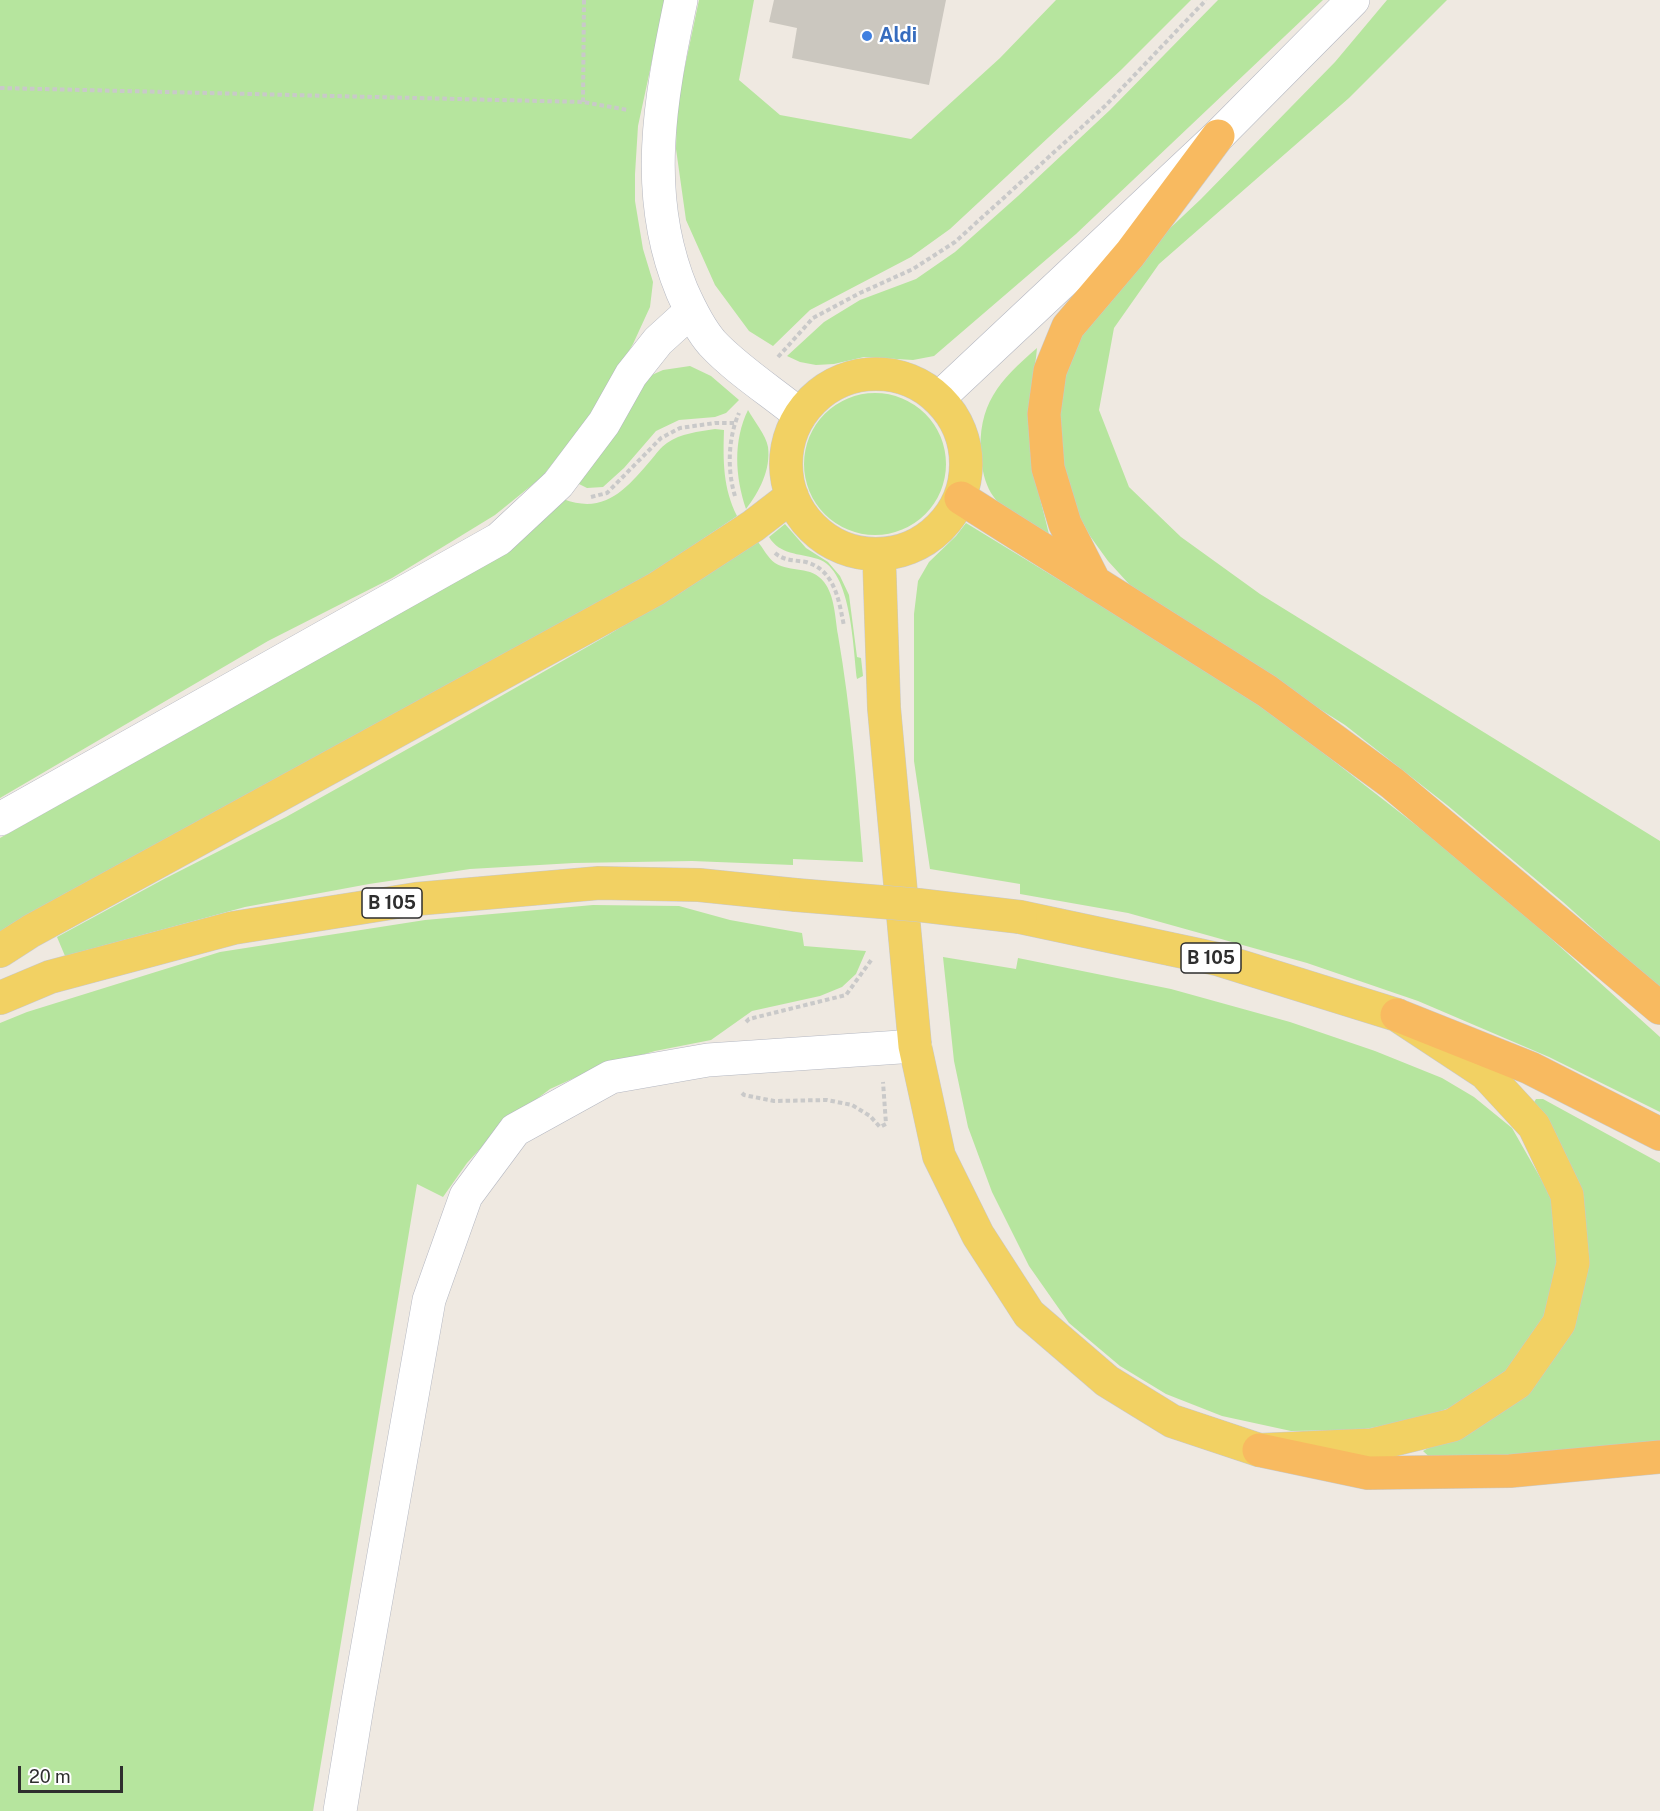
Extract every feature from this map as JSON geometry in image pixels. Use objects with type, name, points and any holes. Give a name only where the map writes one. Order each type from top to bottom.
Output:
[{"type":"highway","points":[[1096,584],[1065,524],[1048,468],[1044,414],[1050,371],[1068,327],[1130,254],[1218,136]]},
{"type":"highway","points":[[961,498],[1267,691],[1392,783],[1660,1008]]},
{"type":"highway","name":"B 105","points":[[1397,1015],[1530,1068],[1660,1134]]},
{"type":"highway","points":[[1259,1450],[1368,1473],[1510,1471],[1660,1457]]},
{"type":"main road","points":[[866,373],[892,374],[918,383],[939,398],[954,417],[963,440],[967,464],[961,498],[940,528],[922,541],[901,550],[879,554],[857,552],[836,544],[817,532],[802,516],[792,496],[786,468],[789,441],[800,415],[817,395],[840,381],[866,373]]},
{"type":"main road","points":[[0,951],[31,931],[656,589],[753,526],[792,496]]},
{"type":"main road","points":[[879,554],[884,708],[915,1046],[939,1156],[978,1236],[1029,1314],[1107,1381],[1172,1421],[1259,1450],[1372,1445],[1453,1425],[1516,1383],[1560,1323],[1573,1263],[1567,1195],[1534,1126],[1485,1073],[1397,1015]]},
{"type":"main road","name":"B 105","points":[[0,998],[50,977],[233,928],[416,899],[598,883],[699,885],[796,896],[918,905],[1020,917],[1217,959],[1397,1015]]},
{"type":"street","points":[[681,0],[665,76],[657,157],[660,214],[672,268],[691,311],[711,342],[800,415]]},
{"type":"street","points":[[939,398],[1218,136],[1353,0]]},
{"type":"street","points":[[0,819],[499,539],[558,484],[604,423],[631,375],[658,341],[691,311]]},
{"type":"street","points":[[340,1811],[429,1300],[466,1196],[515,1130],[611,1077],[708,1060],[915,1046]]},
{"type":"path","points":[[583,102],[584,0]]},
{"type":"path","points":[[759,383],[782,352],[813,318],[912,269],[955,242],[1105,106],[1206,0]]},
{"type":"path","points":[[0,88],[583,102],[661,116]]},
{"type":"path","points":[[558,484],[568,492],[580,496],[591,497],[607,493],[661,438],[680,428],[715,423],[735,423]]},
{"type":"green space","points":[[0,0],[665,0],[638,126],[635,174],[635,201],[643,249],[653,282],[650,307],[633,344],[609,385],[585,422],[542,477],[495,515],[392,578],[268,641],[0,798]]},
{"type":"green space","points":[[699,0],[754,0],[739,80],[780,115],[911,139],[1000,58],[1056,0],[1191,0],[1121,70],[950,229],[911,257],[810,310],[773,346],[749,331],[715,285],[686,220],[676,149],[677,104]]},
{"type":"green space","points":[[1218,0],[1323,0],[1076,234],[934,356],[913,360],[864,357],[834,364],[816,365],[800,362],[787,356],[824,322],[860,300],[916,279],[955,252],[1110,110]]},
{"type":"green space","points":[[1387,0],[1447,0],[1349,98],[1159,264],[1114,328],[1099,410],[1129,487],[1181,537],[1260,594],[1660,841],[1660,989],[1563,902],[1447,805],[1345,725],[1139,595],[1108,561],[1090,536],[1072,503],[1058,443],[1062,382],[1072,348],[1130,266],[1201,199],[1335,62]]},
{"type":"green space","points":[[1037,348],[1030,400],[1029,434],[1036,479],[1050,538],[1018,519],[996,500],[987,485],[981,458],[983,423],[993,395],[1012,372]]},
{"type":"green space","points":[[690,366],[711,376],[739,400],[726,413],[715,417],[679,420],[656,431],[624,468],[603,487],[587,488],[575,482],[645,378],[663,370]]},
{"type":"green space","points":[[875,393],[902,398],[925,414],[941,437],[946,464],[941,491],[925,514],[902,530],[875,535],[848,530],[825,514],[809,491],[804,464],[809,437],[825,414],[848,398]]},
{"type":"green space","points":[[748,410],[765,438],[768,447],[768,464],[763,480],[746,509],[742,497],[737,459],[740,434]]},
{"type":"green space","points":[[715,429],[724,430],[725,474],[732,506],[737,516],[670,561],[571,622],[0,937],[0,838],[203,724],[563,499],[591,504],[603,501],[633,481],[667,443],[684,435]]},
{"type":"green space","points":[[966,523],[1225,681],[1290,727],[1484,878],[1660,1037],[1660,1112],[1549,1057],[1418,1001],[1307,963],[1128,913],[1020,894],[1020,884],[930,869],[914,761],[914,614],[918,581],[929,562]]},
{"type":"green space","points":[[785,524],[806,548],[828,562],[840,576],[849,595],[857,657],[861,658],[863,676],[857,679],[849,612],[838,578],[829,566],[818,559],[784,550],[773,543],[769,537]]},
{"type":"green space","points":[[758,542],[775,563],[807,571],[819,577],[828,588],[832,600],[850,720],[863,862],[793,859],[793,865],[692,861],[574,863],[470,869],[369,884],[245,907],[65,956],[57,937],[286,817],[438,732],[608,635]]},
{"type":"green space","points":[[593,905],[679,906],[730,920],[802,933],[804,946],[866,951],[856,974],[842,987],[820,996],[752,1011],[711,1040],[655,1051],[594,1069],[550,1089],[501,1126],[467,1163],[443,1197],[417,1184],[313,1811],[0,1811],[0,1023],[27,1012],[220,952],[425,920]]},
{"type":"green space","points":[[943,957],[1016,969],[1018,958],[1171,989],[1290,1022],[1375,1051],[1442,1078],[1474,1097],[1512,1128],[1553,1200],[1561,1253],[1546,1315],[1519,1360],[1474,1398],[1421,1419],[1359,1430],[1291,1431],[1222,1416],[1166,1394],[1120,1366],[1069,1323],[1029,1266],[992,1192],[968,1127],[954,1061]]},
{"type":"green space","points":[[1536,1099],[1543,1099],[1660,1163],[1660,1441],[1436,1463],[1423,1451],[1449,1437],[1579,1295],[1533,1104]]},
{"type":"building","name":"Aldi","points":[[774,0],[946,0],[929,85],[792,58],[797,28],[769,22]]},
{"type":"place","name":"Aldi","points":[[867,36]]}]
